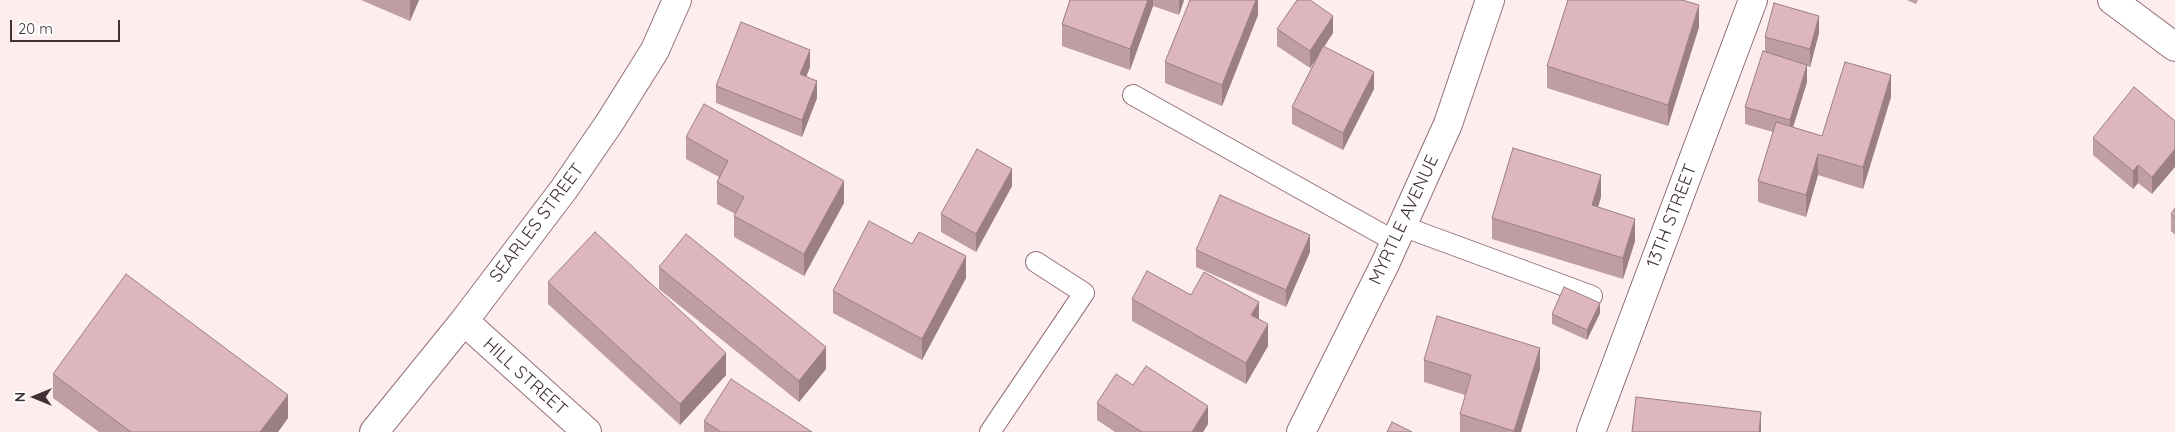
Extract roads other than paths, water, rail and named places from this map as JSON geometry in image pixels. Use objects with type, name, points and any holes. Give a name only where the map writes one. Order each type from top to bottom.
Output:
[{"type":"street","name":"SEARLES STREET","points":[[374,432],[464,321],[564,189],[610,122],[655,50],[677,0]]},
{"type":"street","name":"MYRTLE AVENUE","points":[[1301,432],[1399,234],[1448,124],[1490,0]]},
{"type":"street","name":"13TH STREET","points":[[1590,432],[1753,0]]},
{"type":"street","points":[[2112,0],[2175,47]]},
{"type":"street","name":"HILL STREET","points":[[464,321],[587,432]]},
{"type":"lane","points":[[1134,95],[1399,234],[1592,296]]},
{"type":"lane","points":[[990,432],[1084,293],[1036,262]]}]
